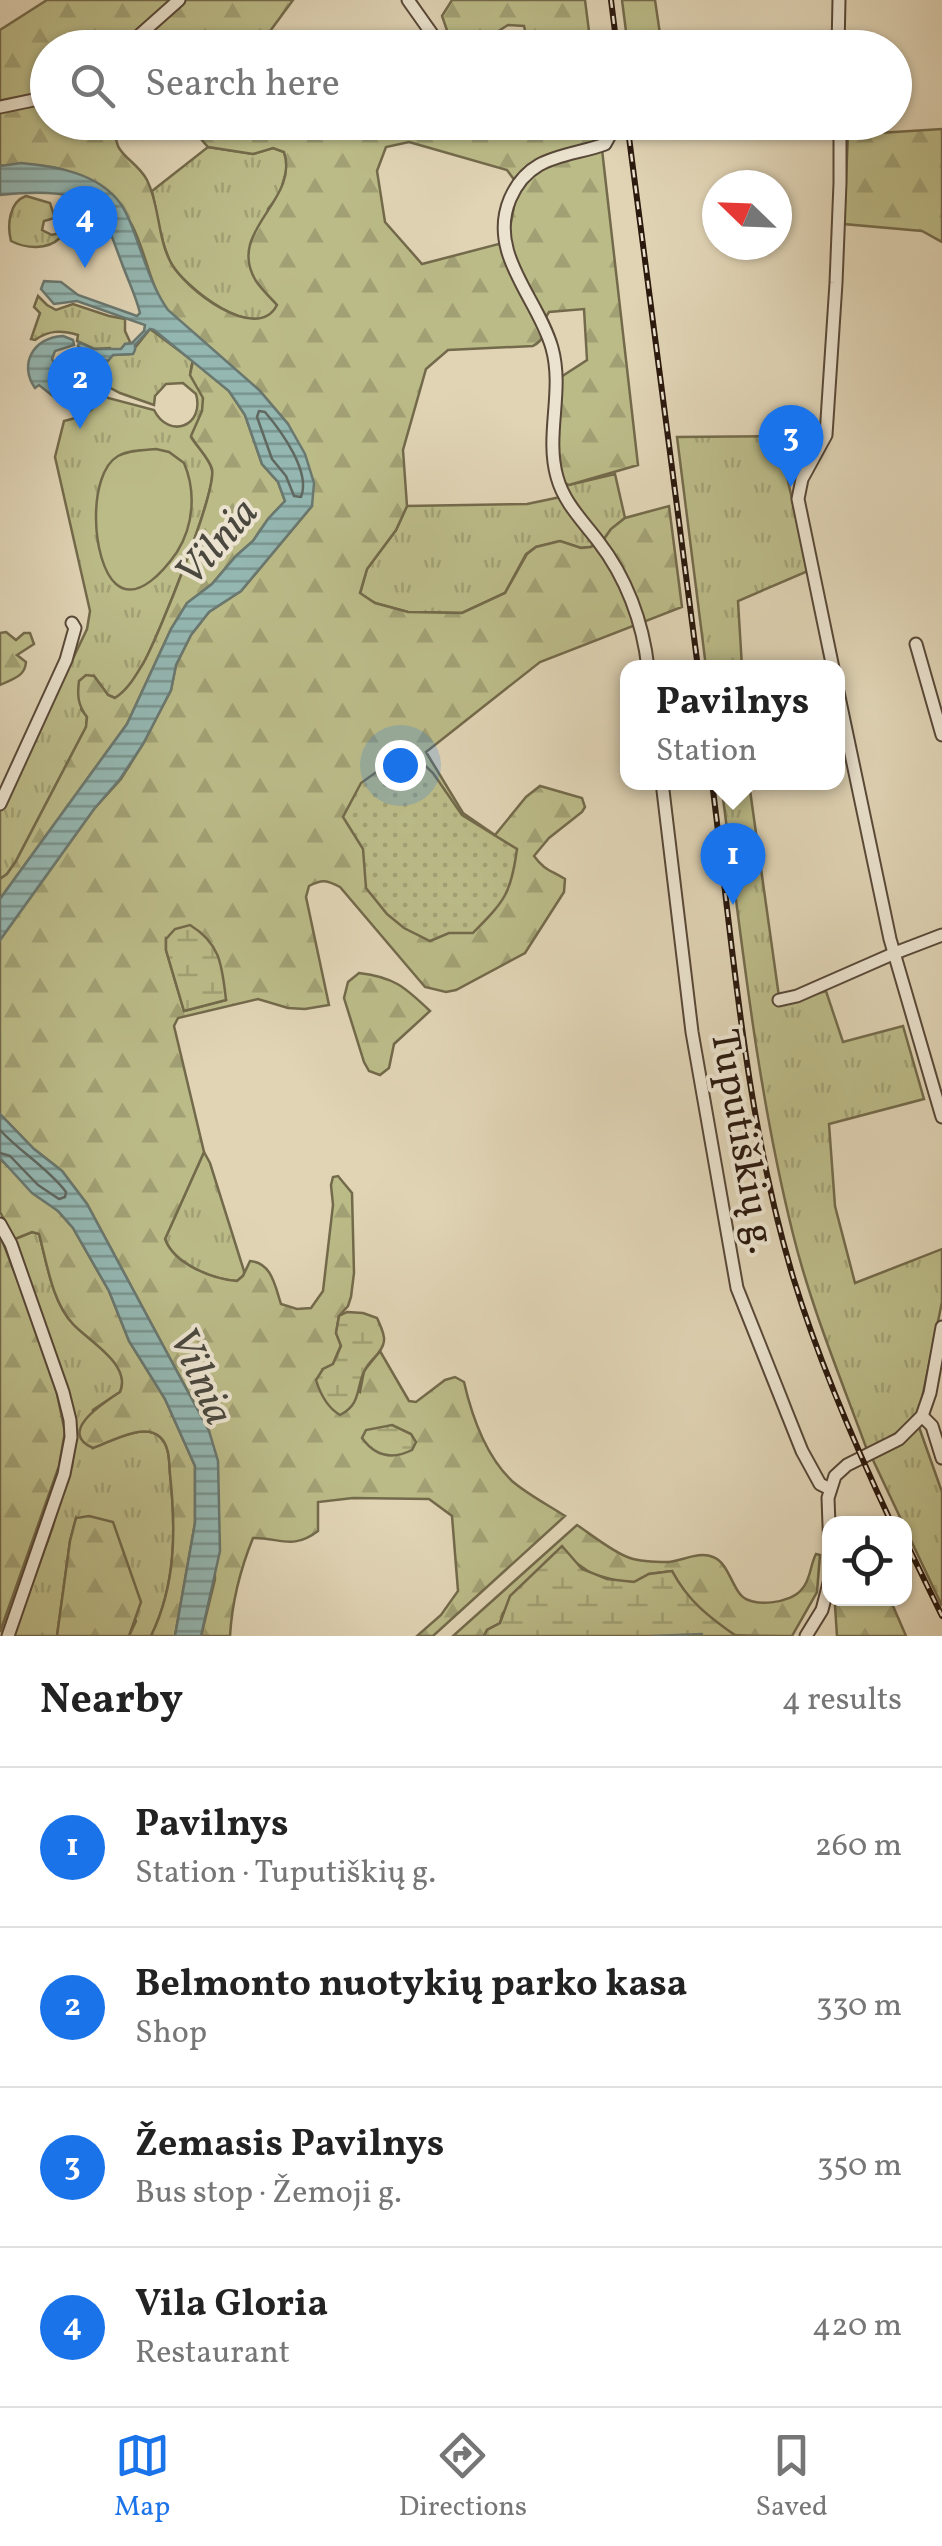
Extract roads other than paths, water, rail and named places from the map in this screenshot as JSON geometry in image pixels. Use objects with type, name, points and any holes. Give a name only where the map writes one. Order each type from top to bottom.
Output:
[{"type":"street","points":[[145,30],[179,0]]},
{"type":"street","points":[[408,0],[429,30]]},
{"type":"street","points":[[838,0],[838,30]]},
{"type":"street","points":[[0,107],[30,101]]},
{"type":"street","points":[[607,140],[605,144],[543,162],[530,171],[510,198],[503,230],[511,262],[554,352],[556,476],[576,515],[622,575],[647,660]]},
{"type":"street","points":[[831,660],[798,500],[802,479],[826,435],[840,140]]},
{"type":"street","points":[[0,804],[66,660],[75,628],[72,623]]},
{"type":"street","points":[[916,644],[942,736]]},
{"type":"street","points":[[845,725],[890,939],[942,1116]]},
{"type":"street","name":"Tuputiškių g.","points":[[663,790],[692,1032],[738,1288],[802,1451],[820,1484],[830,1489]]},
{"type":"street","points":[[779,1000],[798,996],[942,935]]},
{"type":"street","points":[[0,1224],[11,1244],[64,1392],[72,1436],[64,1474],[8,1636]]},
{"type":"street","points":[[827,1516],[830,1489],[841,1469],[899,1438],[922,1416],[942,1327]]},
{"type":"street","points":[[922,1416],[932,1426],[942,1458]]},
{"type":"street","points":[[806,1636],[823,1606]]},
{"type":"water","points":[[21,163],[75,173],[111,193],[126,213],[151,279],[168,310],[259,390],[288,424],[305,454],[314,483],[312,506],[241,591],[209,612],[191,635],[176,665],[171,690],[143,744],[0,940],[0,899],[127,724],[187,603],[212,584],[285,501],[278,482],[262,464],[245,415],[229,391],[154,330],[150,329],[135,345],[133,354],[113,355],[108,361],[87,355],[78,346],[79,342],[94,349],[121,349],[144,331],[145,325],[77,301],[54,304],[41,289],[44,281],[61,282],[78,295],[137,316],[140,313],[109,229],[98,211],[65,195],[0,195],[0,166]]},
{"type":"water","points":[[63,336],[73,340],[74,345],[55,351],[54,363],[62,367],[74,357],[85,363],[89,378],[85,390],[70,401],[68,395],[54,397],[39,385],[35,388],[28,370],[37,347]]},
{"type":"water","points":[[0,1114],[62,1171],[87,1204],[209,1431],[218,1461],[220,1551],[201,1636],[175,1636],[195,1523],[195,1466],[165,1399],[129,1341],[109,1291],[73,1228],[58,1211],[32,1193],[0,1158]]},
{"type":"waterway","points":[[654,1636],[702,1634]]},
{"type":"railway","points":[[611,0],[615,30]]},
{"type":"railway","points":[[629,140],[697,660]]},
{"type":"railway","points":[[713,790],[742,1031],[777,1217],[803,1309],[826,1371],[888,1516]]},
{"type":"railway","points":[[912,1554],[942,1616]]},
{"type":"place","name":"Vila Gloria","points":[[85,268]]},
{"type":"place","name":"Belmonto nuotykių parko kasa","points":[[80,429]]},
{"type":"place","name":"Žemasis Pavilnys","points":[[791,487]]},
{"type":"place","name":"Pavilnys","points":[[733,905]]},
{"type":"water label","name":"Vilnia","points":[[215,541]]},
{"type":"water label","name":"Vilnia","points":[[203,1375]]}]
